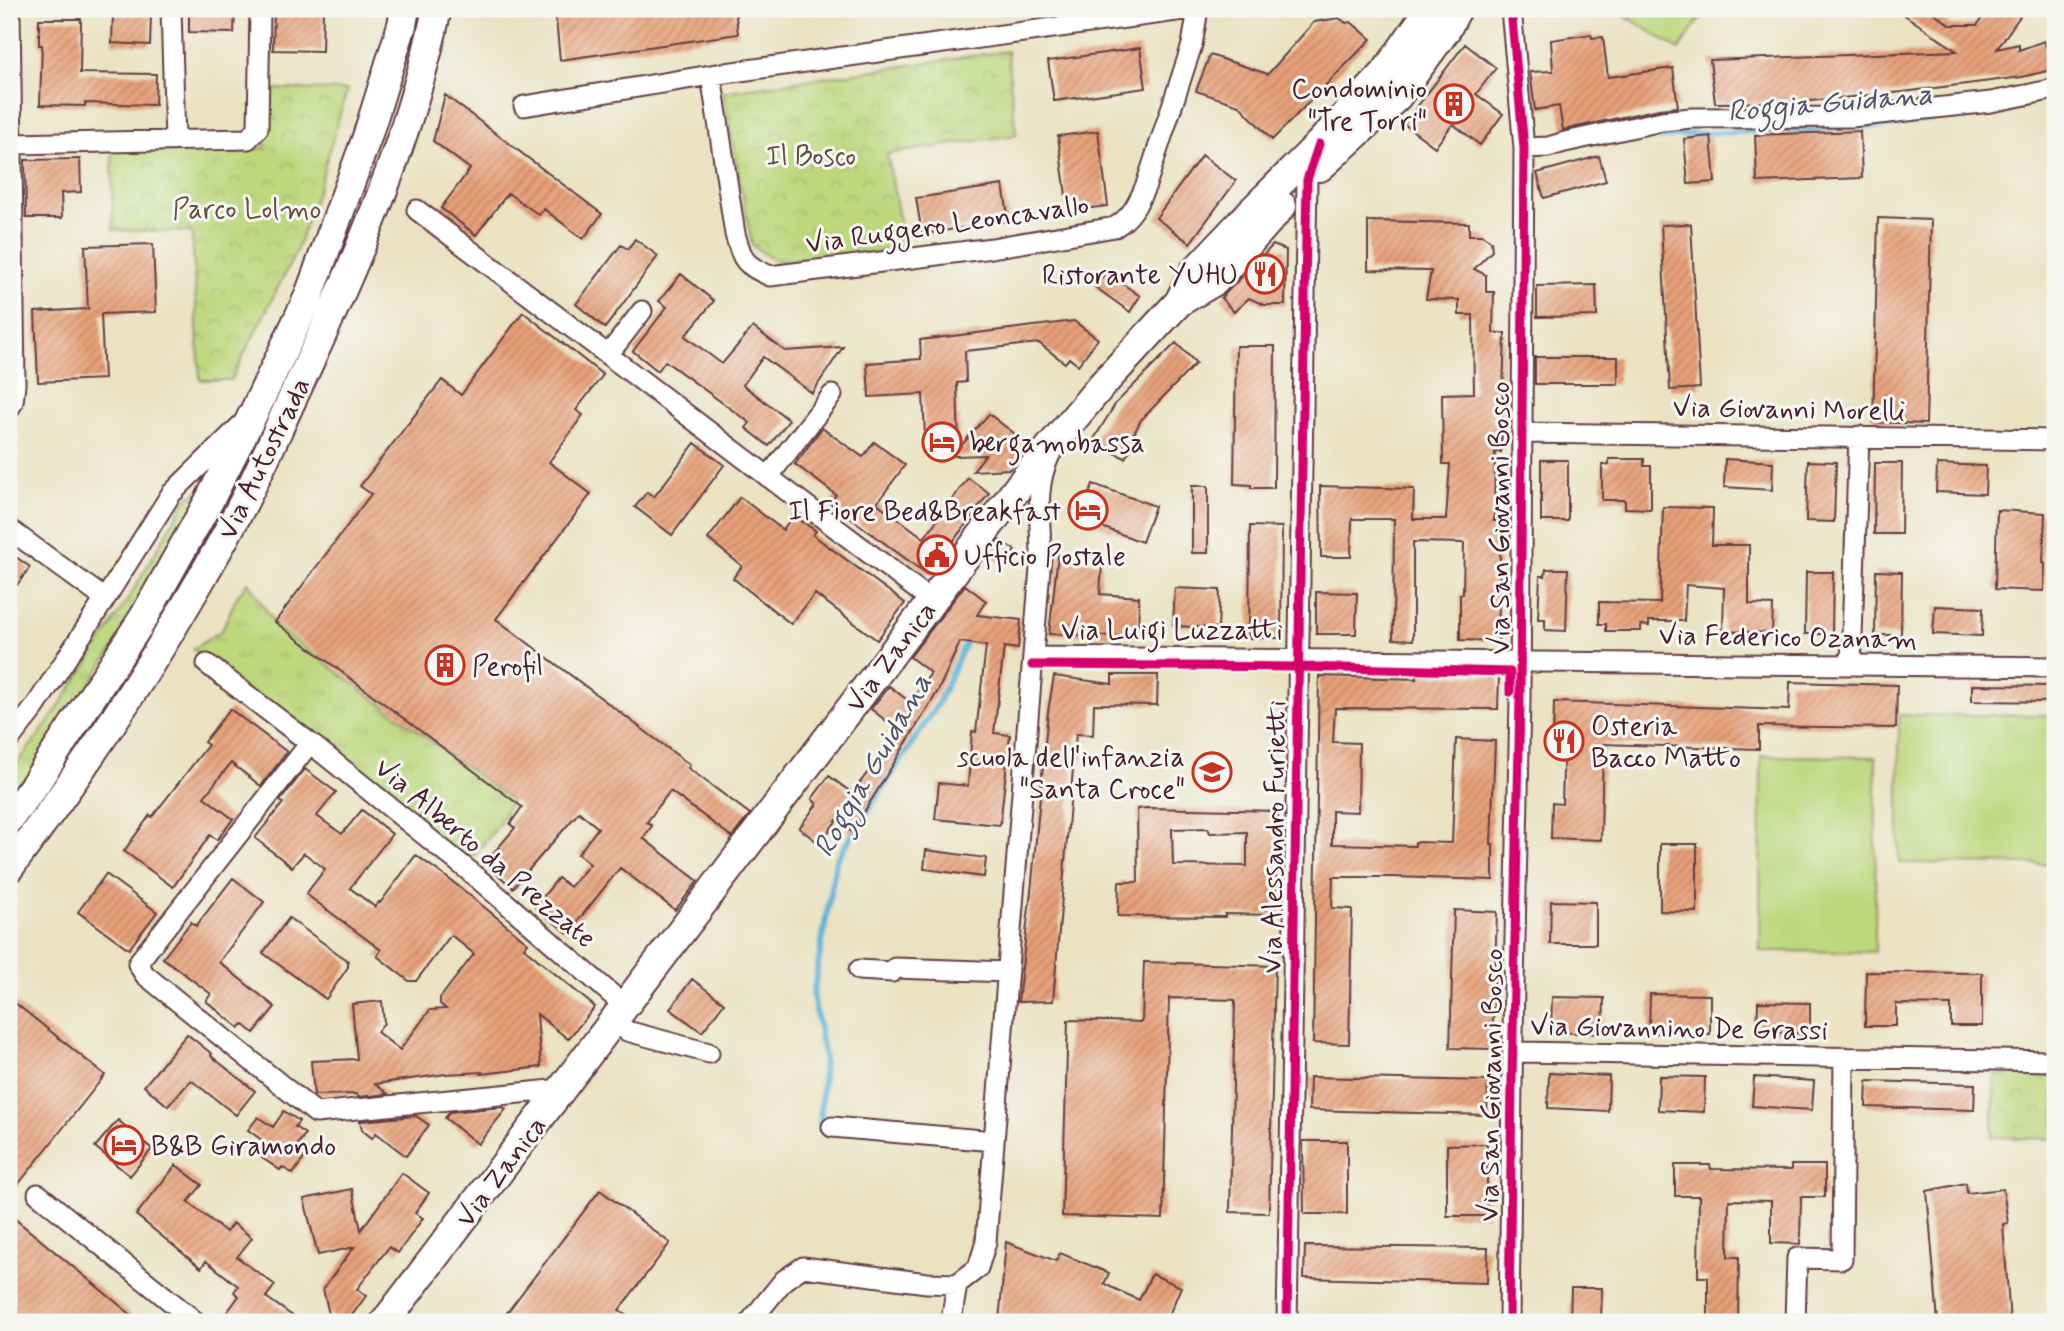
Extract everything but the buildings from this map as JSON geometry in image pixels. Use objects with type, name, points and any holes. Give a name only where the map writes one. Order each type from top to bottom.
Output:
[{"type":"main road","name":"Via Autostrada","points":[[9,819],[35,784],[144,617],[256,410],[308,298],[367,137],[405,9]]},
{"type":"main road","name":"Via Autostrada","points":[[9,868],[61,800],[171,633],[239,511],[336,306],[384,185],[398,149],[437,9]]},
{"type":"main road","name":"Via Zanica","points":[[385,1322],[1035,465],[1101,386],[1179,302],[1194,272],[1294,193],[1319,145],[1385,73],[1427,9]]},
{"type":"main road","name":"Via Zanica","points":[[1179,302],[1215,281],[1294,193],[1397,97],[1446,30],[1457,9]]},
{"type":"street","points":[[9,409],[13,402],[15,385],[10,9]]},
{"type":"street","points":[[171,9],[175,139]]},
{"type":"street","points":[[13,144],[248,139],[258,128],[260,9]]},
{"type":"street","points":[[524,106],[711,75],[1191,9]]},
{"type":"street","name":"Via Ruggero Leoncavallo","points":[[711,75],[735,234],[742,257],[750,267],[770,276],[992,248],[1115,227],[1127,220],[1146,185],[1192,45],[1198,9]]},
{"type":"street","name":"Via San Giovanni Bosco","points":[[1509,1322],[1521,661],[1524,148],[1511,9]]},
{"type":"street","points":[[1524,148],[1548,147],[1662,121],[1691,118],[1851,117],[1991,102],[2055,89]]},
{"type":"street","name":"Via Alessandro Furietti","points":[[1287,1322],[1306,228],[1294,193],[1319,145]]},
{"type":"street","points":[[417,210],[932,601]]},
{"type":"street","points":[[1266,223],[1306,228]]},
{"type":"street","points":[[608,355],[642,310]]},
{"type":"street","points":[[768,477],[832,396]]},
{"type":"street","name":"Via Autostrada","points":[[9,740],[35,707],[171,494],[256,410]]},
{"type":"street","name":"Via Giovanni Morelli","points":[[1522,433],[2055,440]]},
{"type":"street","points":[[1851,664],[1859,436]]},
{"type":"street","points":[[750,1322],[784,1280],[803,1267],[928,1283],[957,1284],[978,1268],[986,1242],[1041,556],[1038,493],[1041,478],[1057,439]]},
{"type":"street","points":[[994,519],[1004,513],[1023,513],[1031,517],[1041,531]]},
{"type":"street","points":[[9,528],[104,599]]},
{"type":"street","name":"Via Luigi Luzzatti","points":[[1033,657],[1521,661]]},
{"type":"street","name":"Via Federico Ozanam","points":[[1521,661],[2055,667]]},
{"type":"street","name":"Via Alberto da Prezzate","points":[[207,664],[468,870],[619,1013]]},
{"type":"street","points":[[310,743],[140,960],[138,964],[145,975],[316,1113],[562,1089]]},
{"type":"street","points":[[859,970],[892,972],[895,968],[1008,972]]},
{"type":"street","points":[[619,1013],[627,1031],[709,1054]]},
{"type":"street","name":"Via Giovannino De Grassi","points":[[1513,1052],[2055,1061]]},
{"type":"street","name":"Via Giovannino De Grassi","points":[[1795,1322],[1797,1258],[1842,1259],[1844,1057]]},
{"type":"street","points":[[832,1127],[994,1142]]},
{"type":"street","points":[[38,1194],[196,1322]]},
{"type":"street","points":[[951,1322],[957,1284]]},
{"type":"green space","points":[[1615,9],[1706,9],[1679,50]]},
{"type":"green space","name":"Il Bosco","points":[[1007,51],[1016,135],[887,154],[905,249],[776,262],[752,245],[723,92]]},
{"type":"green space","name":"Parco Lolmo","points":[[269,89],[347,90],[320,183],[296,252],[231,380],[200,380],[192,232],[113,230],[112,150],[265,148]]},
{"type":"green space","points":[[211,482],[159,578],[9,808],[9,774],[48,723],[89,661],[187,498]]},
{"type":"green space","points":[[248,582],[277,627],[511,800],[498,826],[469,861],[193,649],[222,630],[236,598]]},
{"type":"green space","points":[[1899,715],[2055,715],[2055,864],[1899,863]]},
{"type":"green space","points":[[1761,756],[1876,757],[1875,952],[1760,951]]},
{"type":"green space","points":[[1995,1074],[2055,1077],[2055,1139],[1992,1137]]},
{"type":"waterway","name":"Roggia Guidana","points":[[1658,138],[1689,134],[1895,125],[1945,116]]},
{"type":"waterway","name":"Roggia Guidana","points":[[820,1128],[824,1056],[813,995],[836,860],[937,705],[968,637]]},
{"type":"cycle path","points":[[1509,1322],[1520,699],[1524,148],[1511,9]]},
{"type":"cycle path","points":[[1287,1322],[1307,180],[1319,144]]},
{"type":"cycle path","points":[[1032,665],[1510,672],[1510,692]]},
{"type":"place","name":"Condominio \"Tre Torri\"","points":[[1454,104]]},
{"type":"place","name":"Ristorante YUHU","points":[[1265,274]]},
{"type":"place","name":"bergamobassa","points":[[942,442]]},
{"type":"place","name":"Il Fiore Bed&Breakfast","points":[[1088,510]]},
{"type":"place","name":"Ufficio Postale","points":[[937,555]]},
{"type":"place","name":"Perofil","points":[[445,665]]},
{"type":"place","name":"Osteria Bacco Matto","points":[[1564,741]]},
{"type":"place","name":"scuola dell'infanzia \"Santa Croce\"","points":[[1212,772]]},
{"type":"place","name":"B&B Giramondo","points":[[124,1145]]}]
